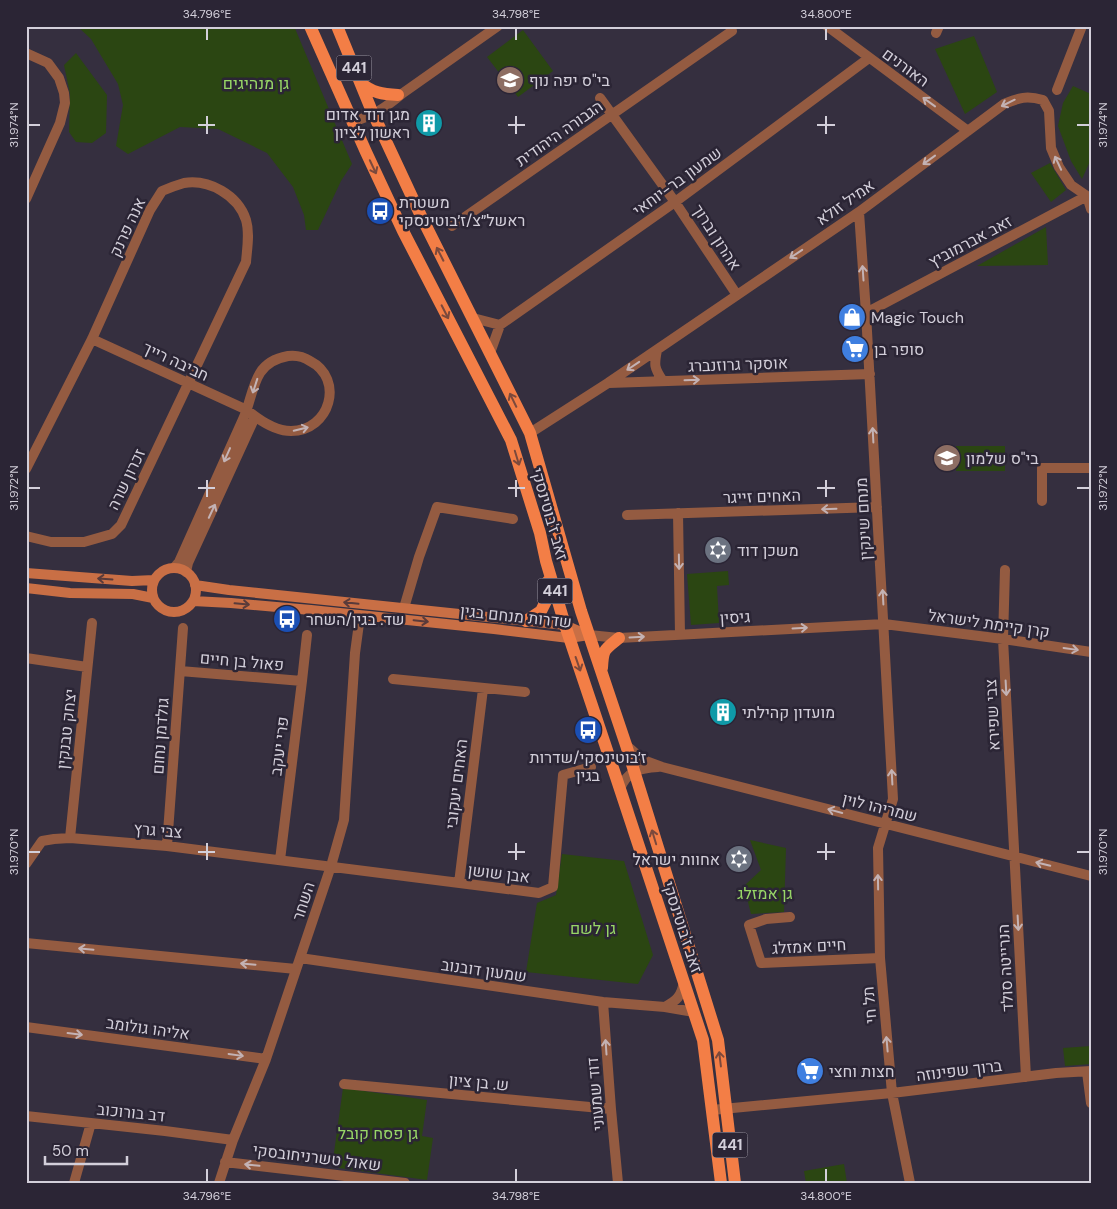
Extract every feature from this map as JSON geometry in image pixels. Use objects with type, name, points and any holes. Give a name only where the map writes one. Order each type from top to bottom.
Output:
[{"type":"main road","name":"זאב ז'בוטינסקי","points":[[310,26],[403,231],[511,440],[540,533],[546,561],[569,638],[703,1040],[720,1183]]},
{"type":"main road","name":"זאב ז'בוטינסקי","points":[[337,26],[372,112],[420,214],[530,433],[589,635],[626,745],[718,1040],[735,1183]]},
{"type":"main road","points":[[360,82],[373,92],[400,94]]},
{"type":"main road","points":[[526,621],[541,611],[548,597],[546,561]]},
{"type":"main road","points":[[602,673],[603,654],[607,647],[619,638]]},
{"type":"street","points":[[352,122],[372,112],[388,99],[400,94],[498,26]]},
{"type":"street","name":"האורנים","points":[[827,26],[968,131]]},
{"type":"street","points":[[1057,90],[1082,26]]},
{"type":"street","name":"הגבורה היהודית","points":[[452,226],[732,32]]},
{"type":"street","points":[[26,53],[48,63],[59,78],[64,92],[65,103],[60,123],[26,199]]},
{"type":"street","name":"שמעון בר-יוחאי","points":[[500,325],[676,202],[869,58]]},
{"type":"street","name":"אמיל זולא","points":[[530,433],[657,350],[858,212],[1004,104],[1020,97],[1032,97],[1043,100],[1048,110],[1051,148],[1059,167],[1071,185],[1089,196]]},
{"type":"street","name":"אהרון וברוך","points":[[600,98],[676,202],[737,295]]},
{"type":"street","name":"אנה פרנק","points":[[92,339],[150,210],[162,191],[184,183],[204,183],[226,193],[240,206],[246,221],[248,238],[246,262],[189,383]]},
{"type":"street","points":[[1089,196],[1091,208]]},
{"type":"street","name":"זאב אברמוביץ","points":[[866,313],[1089,196]]},
{"type":"street","name":"מנחם שינקין","points":[[858,212],[870,374],[893,799],[885,824]]},
{"type":"street","points":[[473,318],[500,325],[490,353]]},
{"type":"street","points":[[26,469],[92,339]]},
{"type":"street","name":"חביבה רייך","points":[[92,339],[247,410]]},
{"type":"street","points":[[657,350],[656,371],[663,381]]},
{"type":"street","points":[[174,568],[179,562],[247,410],[260,372],[269,363],[280,357],[292,355],[315,363],[324,372],[329,384],[330,393],[327,407],[321,418],[302,430],[278,429],[255,417],[247,410]]},
{"type":"street","name":"אוסקר גרוזנברג","points":[[608,383],[870,374]]},
{"type":"street","name":"זכרון שרה","points":[[26,536],[51,542],[84,542],[112,534],[121,525],[189,383]]},
{"type":"street","points":[[186,572],[188,563],[255,417]]},
{"type":"street","points":[[1042,501],[1042,468],[1091,468]]},
{"type":"street","points":[[404,608],[436,507],[513,520]]},
{"type":"street","name":"האחים זייגר","points":[[628,515],[877,507]]},
{"type":"street","points":[[678,513],[680,635]]},
{"type":"street","points":[[174,568],[186,572],[195,585],[193,601],[186,609],[180,611],[167,612],[161,609],[156,604],[151,592],[157,575],[162,571],[174,568]]},
{"type":"street","name":"צבי שפירא","points":[[1004,570],[1003,639],[1015,857]]},
{"type":"street","points":[[26,573],[132,581],[154,580]]},
{"type":"street","name":"שדרות מנחם בגין","points":[[195,585],[565,625],[589,635]]},
{"type":"street","points":[[26,588],[70,593],[133,594],[153,598]]},
{"type":"street","name":"שדרות מנחם בגין","points":[[193,601],[240,604],[569,638],[589,635]]},
{"type":"street","name":"השחר","points":[[219,1183],[233,1140],[266,1059],[331,866],[344,820],[355,653],[360,616]]},
{"type":"street","name":"יצחק טבנקין","points":[[70,838],[92,623]]},
{"type":"street","name":"גיסין","points":[[589,635],[619,638],[884,624]]},
{"type":"street","name":"קרן קיימת לישראל","points":[[884,624],[1091,652]]},
{"type":"street","name":"גולדמן נחום","points":[[167,846],[183,628]]},
{"type":"street","name":"פרי יעקב","points":[[280,860],[307,635]]},
{"type":"street","points":[[26,658],[87,667]]},
{"type":"street","points":[[70,665],[78,669],[86,683]]},
{"type":"street","name":"פאול בן חיים","points":[[180,671],[302,681]]},
{"type":"street","points":[[393,679],[525,692]]},
{"type":"street","name":"האחים יעקובי","points":[[459,883],[482,689]]},
{"type":"street","name":"שמריהו לוין","points":[[626,745],[643,760],[662,767],[1091,876]]},
{"type":"street","name":"אבן שושן","points":[[331,866],[540,893],[553,887],[563,775],[591,766]]},
{"type":"street","name":"שמריהו לוין","points":[[634,772],[647,768],[662,767]]},
{"type":"street","points":[[620,789],[624,780],[634,772]]},
{"type":"street","name":"תל חי","points":[[885,824],[878,848],[880,958],[892,1093],[910,1183]]},
{"type":"street","name":"צבי גרץ","points":[[26,864],[42,841],[70,838],[167,846],[331,866]]},
{"type":"street","name":"הנרייטה סולד","points":[[1015,857],[1026,1077]]},
{"type":"street","name":"חיים אמזלג","points":[[790,917],[766,919],[750,925],[761,964],[880,958]]},
{"type":"street","points":[[26,943],[296,969]]},
{"type":"street","name":"שמעון דובנוב","points":[[300,958],[603,1002],[665,1007],[694,1012]]},
{"type":"street","points":[[665,1007],[676,1001],[682,992],[684,982]]},
{"type":"street","name":"דוד שמעוני","points":[[603,1002],[618,1183]]},
{"type":"street","name":"אליהו גולומב","points":[[26,1027],[266,1059]]},
{"type":"street","points":[[1089,1072],[1091,1103]]},
{"type":"street","name":"ברוך שפינוזה","points":[[712,1110],[892,1093],[1056,1073],[1089,1072]]},
{"type":"street","name":"ש. בן ציון","points":[[344,1084],[611,1109]]},
{"type":"street","name":"דב בורוכוב","points":[[26,1116],[233,1140]]},
{"type":"street","points":[[74,1183],[92,1123]]},
{"type":"street","name":"שאול טשרניחובסקי","points":[[226,1162],[358,1180],[405,1183]]},
{"type":"green space","name":"גן מנהיגים","points":[[77,26],[294,26],[352,164],[341,181],[318,230],[306,230],[304,215],[293,187],[267,153],[218,129],[180,127],[128,154],[116,146],[123,105],[118,84],[91,39]]},
{"type":"green space","points":[[523,30],[553,71],[518,97],[487,57]]},
{"type":"green space","points":[[974,36],[997,92],[965,114],[935,49]]},
{"type":"green space","points":[[76,53],[107,95],[106,133],[92,143],[76,142],[69,132],[70,94],[64,65]]},
{"type":"green space","points":[[1073,86],[1091,94],[1091,159],[1082,179],[1071,161],[1058,126],[1063,103]]},
{"type":"green space","points":[[1050,163],[1066,190],[1051,202],[1031,173]]},
{"type":"green space","points":[[1046,227],[1048,265],[977,266]]},
{"type":"green space","points":[[956,446],[1005,446],[1005,471],[956,471]]},
{"type":"green space","points":[[728,571],[729,585],[717,586],[719,623],[691,625],[687,574]]},
{"type":"green space","name":"גן אמזלג","points":[[750,840],[786,848],[784,912],[751,914],[744,886],[761,870]]},
{"type":"green space","name":"גן לשם","points":[[562,854],[624,861],[653,955],[638,984],[526,972],[537,903],[556,895]]},
{"type":"green space","points":[[1091,1046],[1091,1064],[1065,1066],[1063,1048]]},
{"type":"green space","name":"גן פסח קובל","points":[[343,1088],[427,1100],[422,1136],[433,1138],[427,1180],[332,1167]]},
{"type":"green space","points":[[844,1164],[847,1183],[806,1183],[804,1171]]},
{"type":"place","name":"בי\"ס יפה נוף","points":[[510,80]]},
{"type":"place","name":"מגן דוד אדום ראשון לציון","points":[[429,123]]},
{"type":"place","name":"משטרת ראשל״צ/ז׳בוטינסקי","points":[[380,211]]},
{"type":"place","name":"Magic Touch","points":[[852,317]]},
{"type":"place","name":"סופר בן","points":[[855,349]]},
{"type":"place","name":"בי\"ס שלמון","points":[[947,458]]},
{"type":"place","name":"משכן דוד","points":[[718,550]]},
{"type":"place","name":"שד. בגין/השחר","points":[[287,619]]},
{"type":"place","name":"מועדון קהילתי","points":[[723,712]]},
{"type":"place","name":"ז׳בוטינסקי/שדרות בגין","points":[[588,730]]},
{"type":"place","name":"אחוות ישראל","points":[[739,859]]},
{"type":"place","name":"חצות וחצי","points":[[810,1071]]}]
